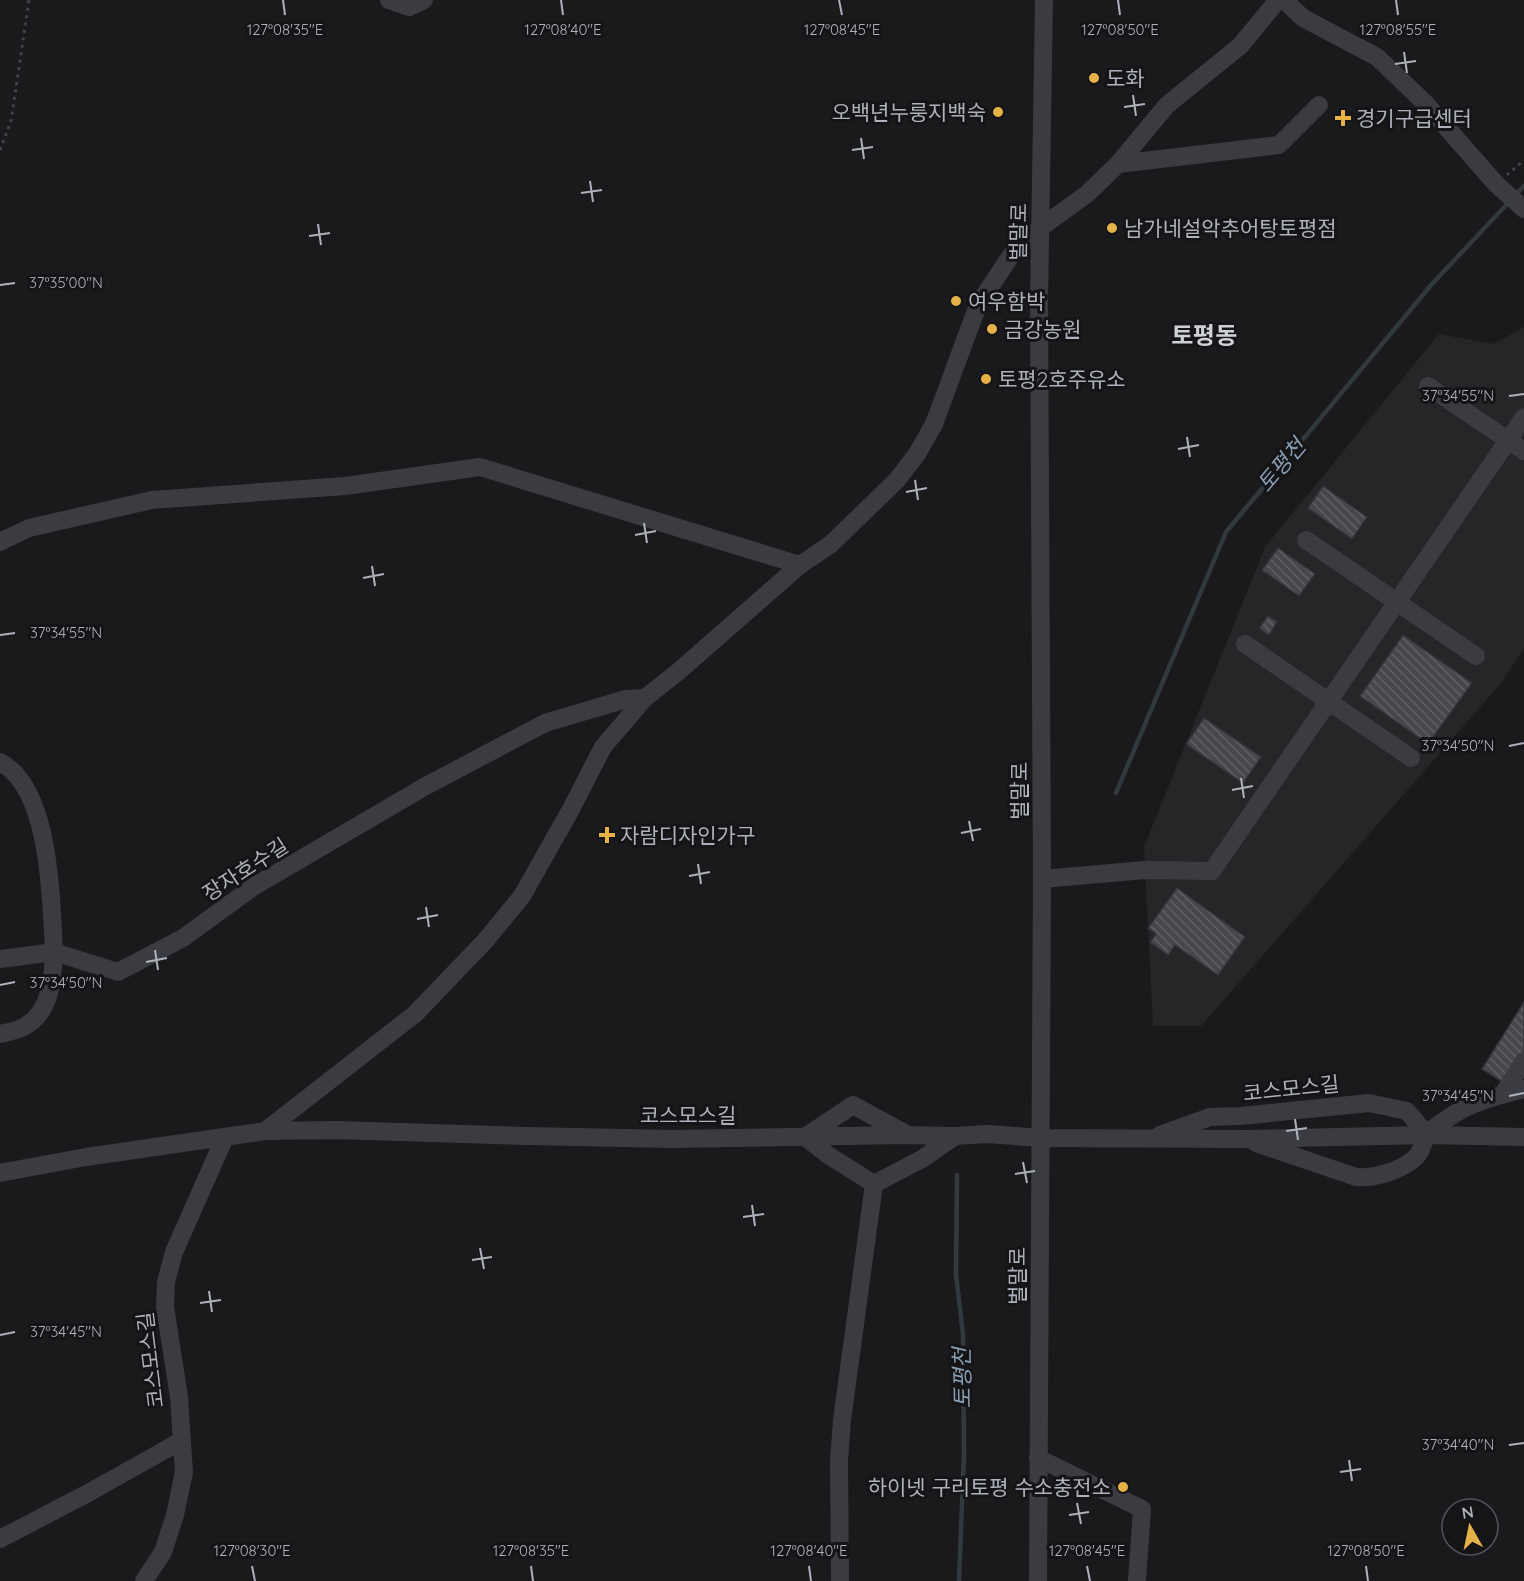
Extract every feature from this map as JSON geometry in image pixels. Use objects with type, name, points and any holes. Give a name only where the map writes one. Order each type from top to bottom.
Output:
[{"type":"street","points":[[389,0],[409,7],[424,0]]},
{"type":"street","name":"벌말로","points":[[1038,1581],[1042,879],[1040,228],[1044,0]]},
{"type":"street","points":[[265,1131],[415,1014],[485,941],[522,896],[603,747],[645,698],[800,565],[831,544],[897,480],[917,454],[934,424],[978,304],[1014,251],[1040,228],[1087,194],[1118,165],[1167,105],[1240,46],[1278,0]]},
{"type":"street","points":[[1284,0],[1303,18],[1384,62],[1512,197]]},
{"type":"street","points":[[1118,165],[1278,145],[1319,105]]},
{"type":"street","points":[[1428,386],[1524,451]]},
{"type":"street","points":[[1042,879],[1145,870],[1212,871],[1524,417]]},
{"type":"street","points":[[0,542],[29,528],[152,500],[345,486],[480,467],[800,565]]},
{"type":"street","points":[[1306,540],[1395,603],[1476,656]]},
{"type":"street","points":[[1245,644],[1411,758]]},
{"type":"street","name":"장자호수길","points":[[54,952],[118,972],[183,938],[253,887],[424,787],[545,723],[626,699],[645,698]]},
{"type":"street","points":[[0,762],[8,766],[22,780],[42,832],[51,886],[54,952],[53,979],[38,1016],[26,1026],[0,1034]]},
{"type":"street","points":[[0,958],[54,952]]},
{"type":"street","points":[[1503,1094],[1524,1061]]},
{"type":"street","name":"코스모스길","points":[[1245,1139],[1356,1177],[1367,1178],[1378,1176],[1416,1158],[1426,1135],[1457,1112],[1493,1096],[1524,1089]]},
{"type":"street","name":"코스모스길","points":[[1151,1139],[1202,1119],[1368,1103],[1407,1111],[1426,1135]]},
{"type":"street","points":[[874,1184],[828,1155],[805,1137],[853,1105],[908,1135]]},
{"type":"street","name":"코스모스길","points":[[0,1173],[86,1157],[265,1131],[336,1130],[672,1139],[987,1134],[1041,1138],[1151,1139],[1426,1135],[1524,1137]]},
{"type":"street","points":[[874,1184],[922,1159],[955,1136]]},
{"type":"street","name":"코스모스길","points":[[144,1581],[163,1552],[175,1515],[183,1472],[179,1397],[165,1306],[166,1282],[174,1252],[225,1137]]},
{"type":"street","points":[[840,1581],[839,1461],[842,1420],[874,1184]]},
{"type":"street","points":[[0,1539],[181,1441]]},
{"type":"street","points":[[1038,1458],[1142,1509],[1137,1581]]},
{"type":"path","points":[[0,150],[11,121],[29,0]]},
{"type":"path","points":[[1512,197],[1524,160]]},
{"type":"shaded area","points":[[1524,327],[1524,648],[1502,682],[1201,1026],[1153,1026],[1144,847],[1265,547],[1439,334],[1494,344]]},
{"type":"building","points":[[1323,486],[1367,517],[1352,539],[1308,508]]},
{"type":"building","points":[[1278,548],[1315,574],[1299,596],[1262,570]]},
{"type":"building","points":[[1268,616],[1277,622],[1269,635],[1259,628]]},
{"type":"building","points":[[1403,635],[1472,683],[1428,744],[1360,696]]},
{"type":"building","points":[[1204,718],[1261,757],[1243,783],[1186,744]]},
{"type":"building","points":[[1177,888],[1245,937],[1218,975],[1175,945],[1168,955],[1150,942],[1156,934],[1148,928]]},
{"type":"building","points":[[1524,1002],[1524,1052],[1504,1083],[1482,1069]]},
{"type":"waterway","name":"토평천","points":[[1515,195],[1524,186]]},
{"type":"waterway","name":"토평천","points":[[1116,793],[1226,532],[1432,284],[1510,201]]},
{"type":"waterway","name":"토평천","points":[[957,1175],[956,1274],[963,1335],[964,1454],[959,1581]]},
{"type":"place","name":"도화","points":[[1094,78]]},
{"type":"place","name":"오백년누룽지백숙","points":[[998,112]]},
{"type":"place","name":"경기구급센터","points":[[1343,118]]},
{"type":"place","name":"남가네설악추어탕토평점","points":[[1112,228]]},
{"type":"place","name":"여우함박","points":[[956,301]]},
{"type":"place","name":"금강농원","points":[[992,329]]},
{"type":"place","name":"토평2호주유소","points":[[986,379]]},
{"type":"place","name":"자람디자인가구","points":[[607,835]]},
{"type":"place","name":"하이넷 구리토평 수소충전소","points":[[1123,1487]]},
{"type":"district","name":"토평동","points":[[1204,335]]}]
